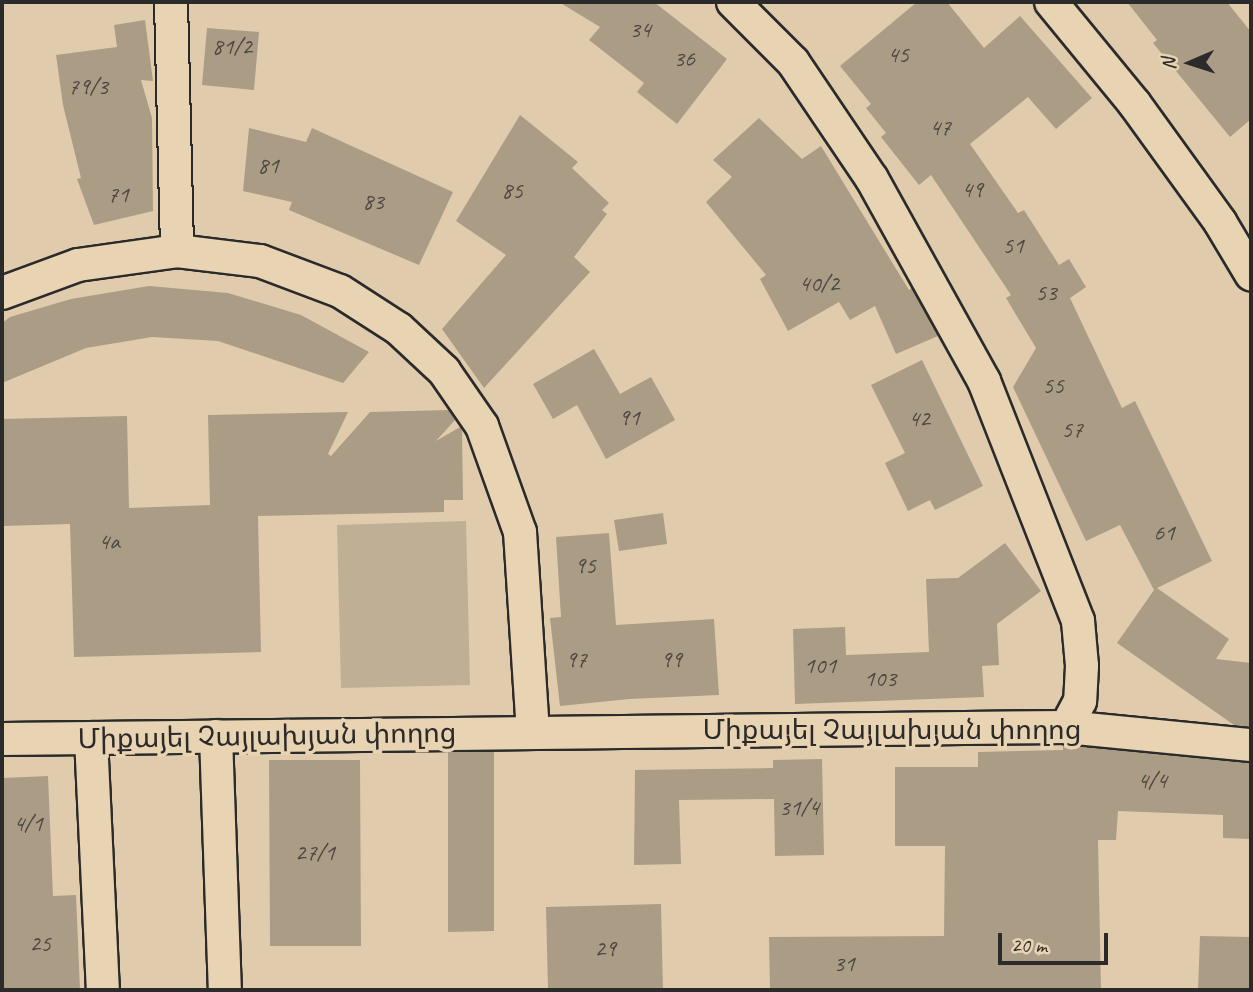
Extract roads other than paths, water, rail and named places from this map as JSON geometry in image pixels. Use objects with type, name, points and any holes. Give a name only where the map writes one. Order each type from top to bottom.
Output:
[{"type":"street","points":[[171,2],[177,251]]},
{"type":"street","points":[[733,2],[793,61],[872,179],[984,381],[1078,621],[1082,666],[1080,701],[1066,727]]},
{"type":"street","points":[[1051,2],[1134,103],[1220,222],[1251,274]]},
{"type":"street","points":[[2,293],[78,265],[177,251],[260,261],[340,291],[398,329],[444,372],[482,426],[520,532],[533,733]]},
{"type":"street","name":"Միքայել Չայլախյան փողոց","points":[[2,739],[1066,727],[1251,745]]},
{"type":"street","points":[[216,736],[225,990]]},
{"type":"street","points":[[91,738],[103,990]]}]
